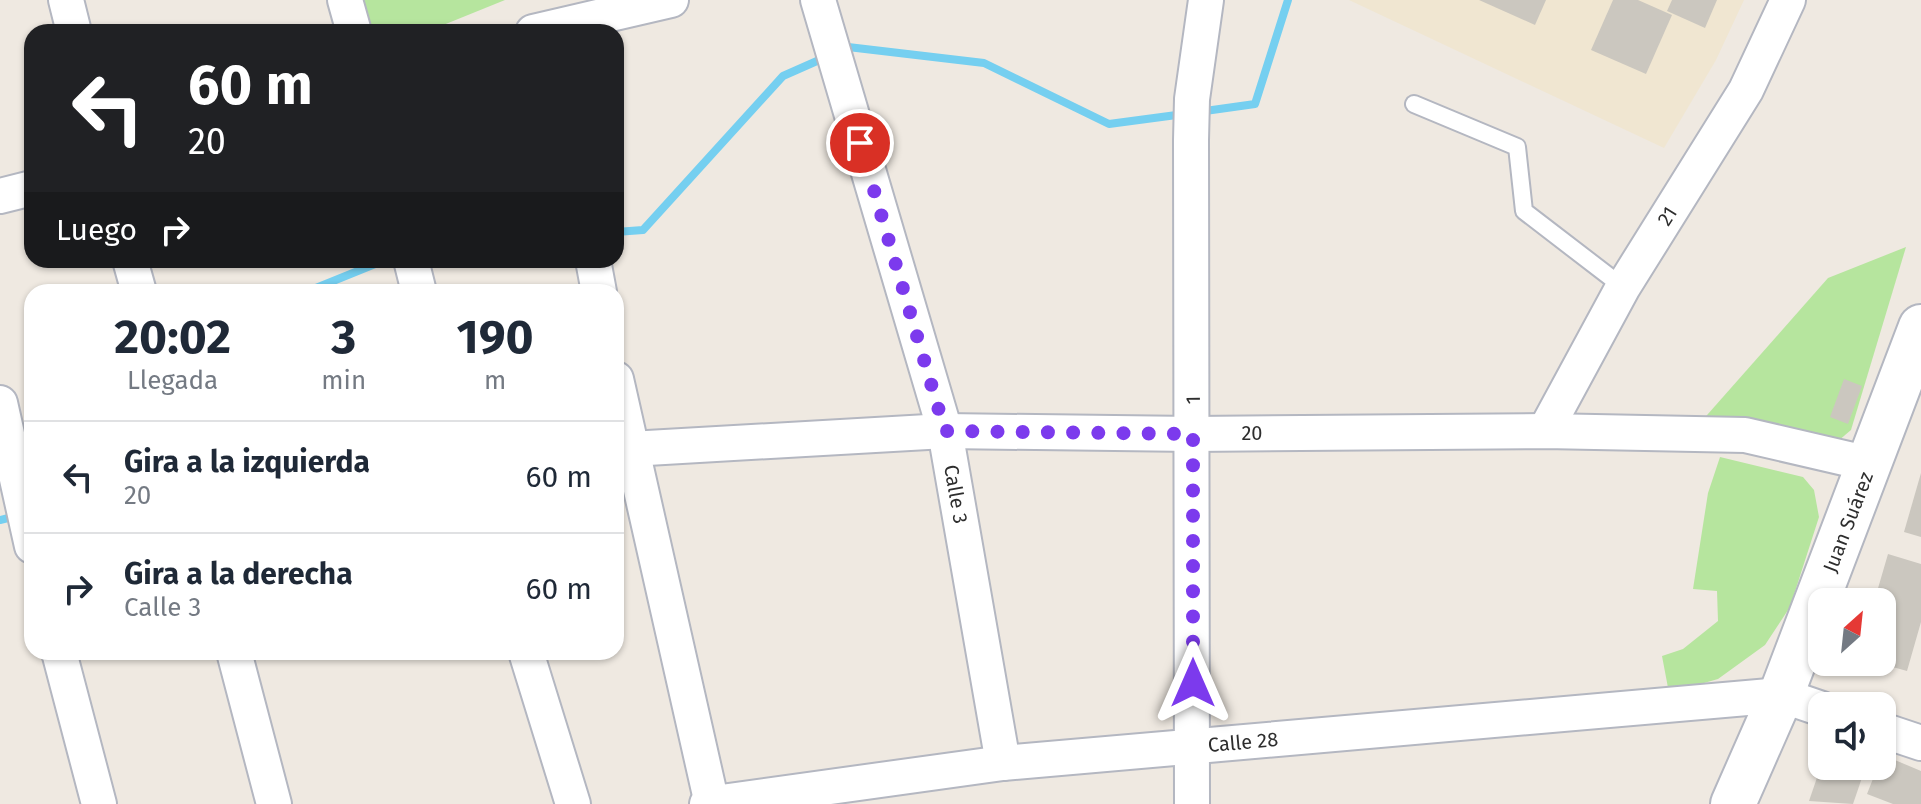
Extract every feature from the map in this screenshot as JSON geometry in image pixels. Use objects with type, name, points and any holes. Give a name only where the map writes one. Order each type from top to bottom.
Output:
[{"type":"street","points":[[66,0],[72,24]]},
{"type":"street","points":[[345,0],[352,24]]},
{"type":"street","points":[[540,23],[671,0]]},
{"type":"street","name":"Calle 3","points":[[818,0],[945,431],[1003,763]]},
{"type":"street","name":"1","points":[[1192,804],[1191,140],[1192,99],[1206,0]]},
{"type":"street","name":"21","points":[[1545,431],[1623,287],[1746,90],[1788,0]]},
{"type":"street","points":[[0,196],[24,190]]},
{"type":"street","name":"Juan Suárez","points":[[1733,804],[1781,695],[1921,327]]},
{"type":"street","points":[[0,403],[24,511]]},
{"type":"street","points":[[624,419],[710,804]]},
{"type":"street","name":"20","points":[[630,449],[945,431],[1193,434],[1545,431],[1745,435],[1870,464]]},
{"type":"street","points":[[61,660],[99,804]]},
{"type":"street","points":[[236,660],[274,804]]},
{"type":"street","points":[[528,660],[573,804]]},
{"type":"street","points":[[1781,695],[1808,704]]},
{"type":"street","name":"Calle 28","points":[[710,804],[1003,763],[1781,695]]},
{"type":"street","points":[[1896,735],[1921,743]]},
{"type":"lane","points":[[1414,104],[1517,147],[1524,211],[1623,287]]},
{"type":"shaded area","points":[[1349,0],[1744,0],[1716,60],[1664,148]]},
{"type":"green space","points":[[361,0],[505,0],[446,24],[367,24]]},
{"type":"green space","points":[[1906,247],[1851,430],[1838,441],[1700,423],[1828,278]]},
{"type":"green space","points":[[1720,457],[1803,477],[1814,490],[1819,517],[1790,607],[1765,645],[1718,679],[1669,693],[1662,656],[1683,649],[1718,621],[1717,591],[1693,589],[1708,493]]},
{"type":"building","points":[[1479,0],[1546,0],[1535,25]]},
{"type":"building","points":[[1613,0],[1638,0],[1672,15],[1646,74],[1591,50]]},
{"type":"building","points":[[1672,0],[1717,0],[1705,28],[1667,11]]},
{"type":"building","points":[[1844,379],[1862,386],[1848,424],[1830,417]]},
{"type":"building","points":[[1921,473],[1921,537],[1904,532]]},
{"type":"building","points":[[1888,554],[1921,564],[1921,622],[1907,671],[1896,668],[1896,588],[1878,588]]},
{"type":"building","points":[[1896,760],[1921,771],[1921,804],[1893,804],[1867,794],[1872,780],[1896,780]]},
{"type":"building","points":[[1816,780],[1861,780],[1853,804],[1809,801]]},
{"type":"waterway","points":[[1198,112],[1255,104],[1288,0]]},
{"type":"waterway","points":[[842,49],[848,47],[984,63],[1109,124],[1184,114]]},
{"type":"waterway","points":[[624,231],[643,230],[783,76],[826,57]]},
{"type":"waterway","points":[[326,284],[365,268]]},
{"type":"waterway","points":[[0,520],[16,516]]},
{"type":"route","points":[[860,143],[945,431],[1193,434],[1193,683]]}]
